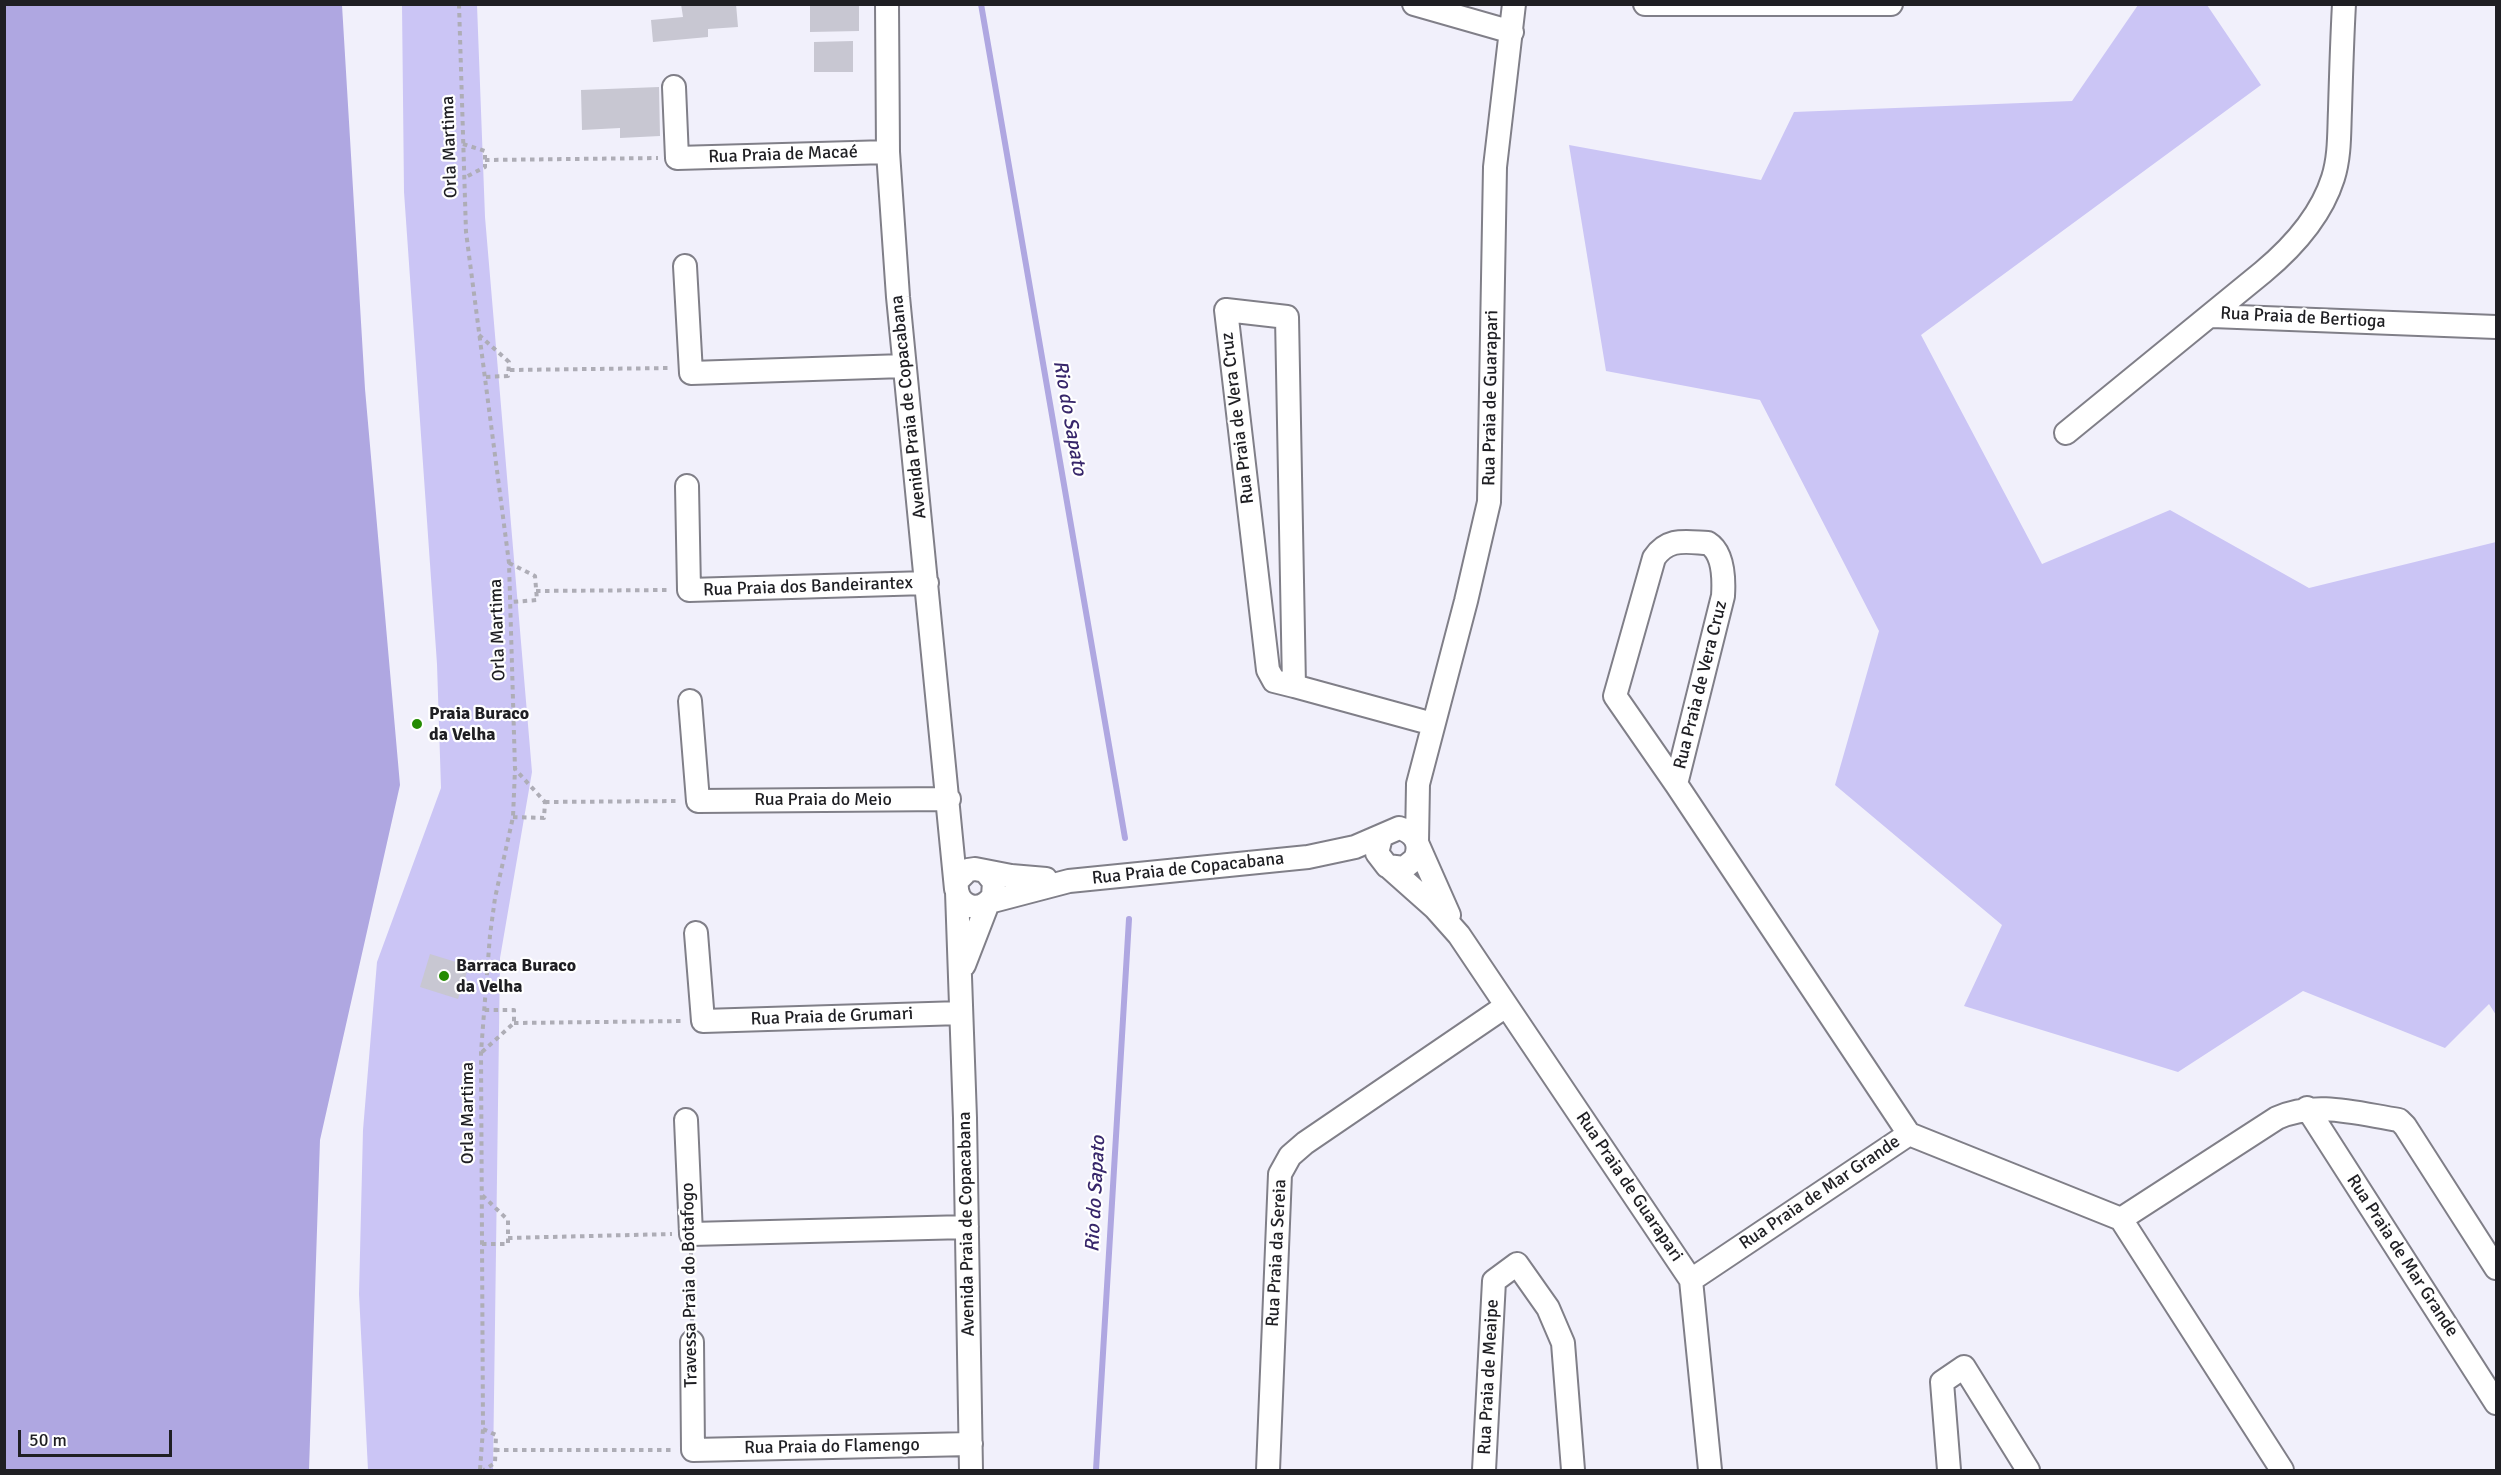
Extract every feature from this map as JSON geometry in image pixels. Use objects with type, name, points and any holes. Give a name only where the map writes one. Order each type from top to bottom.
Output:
[{"type":"street","name":"Avenida Praia de Copacabana","points":[[887,4],[888,152],[904,366],[956,890],[967,1227],[971,1470]]},
{"type":"street","points":[[1414,4],[1512,32]]},
{"type":"street","name":"Rua Praia de Guarapari","points":[[1459,935],[1417,843],[1418,784],[1466,602],[1489,502],[1495,167],[1514,4]]},
{"type":"street","points":[[1646,4],[1891,4]]},
{"type":"street","name":"Rua Praia de Bertioga","points":[[2212,316],[2287,252],[2323,201],[2333,177],[2338,152],[2344,4]]},
{"type":"street","points":[[674,87],[677,158]]},
{"type":"street","name":"Rua Praia de Macaé","points":[[677,158],[888,152]]},
{"type":"street","points":[[685,266],[691,373],[904,366]]},
{"type":"street","name":"Rua Praia de Vera Cruz","points":[[1294,686],[1287,317],[1226,310],[1268,670],[1274,681],[1433,724]]},
{"type":"street","points":[[2066,433],[2212,316]]},
{"type":"street","name":"Rua Praia de Bertioga","points":[[2212,316],[2496,327]]},
{"type":"street","points":[[687,486],[689,590]]},
{"type":"street","name":"Rua Praia de Vera Cruz","points":[[1676,784],[1723,596],[1723,570],[1713,546],[1708,543],[1672,542],[1665,545],[1654,558],[1615,696],[1909,1134]]},
{"type":"street","name":"Rua Praia dos Bandeirantex","points":[[689,590],[927,583]]},
{"type":"street","points":[[690,700],[698,801]]},
{"type":"street","name":"Rua Praia de Guarapari","points":[[1382,835],[1399,816],[1418,784]]},
{"type":"street","name":"Rua Praia do Meio","points":[[698,801],[949,804]]},
{"type":"street","name":"Avenida Praia de Copacabana","points":[[949,804],[984,870]]},
{"type":"street","points":[[1399,828],[1406,830],[1417,843],[1418,852],[1411,864],[1404,868],[1389,867],[1377,853],[1382,835],[1399,828]]},
{"type":"street","name":"Rua Praia de Copacabana","points":[[988,902],[1069,881],[1308,857],[1355,847],[1382,835]]},
{"type":"street","name":"Rua Praia de Copacabana","points":[[1308,857],[1356,858],[1389,867]]},
{"type":"street","name":"Rua Praia de Guarapari","points":[[1389,867],[1435,908],[1459,935],[1691,1280],[1710,1470]]},
{"type":"street","points":[[968,870],[984,870],[994,882],[993,896],[988,902],[975,908],[969,906],[956,890],[957,881],[968,870]]},
{"type":"street","name":"Rua Praia de Copacabana","points":[[984,870],[1011,876],[1069,881]]},
{"type":"street","name":"Avenida Praia de Copacabana","points":[[960,978],[988,902]]},
{"type":"street","points":[[696,933],[703,1021]]},
{"type":"street","name":"Rua Praia da Sereia","points":[[1268,1470],[1280,1174],[1290,1156],[1305,1143],[1506,1006]]},
{"type":"street","name":"Rua Praia de Grumari","points":[[703,1021],[961,1013]]},
{"type":"street","points":[[2282,1470],[2121,1219],[2277,1118],[2307,1108],[2399,1120],[2496,1268]]},
{"type":"street","name":"Rua Praia de Mar Grande","points":[[2307,1108],[2496,1403]]},
{"type":"street","name":"Travessa Praia do Botafogo","points":[[686,1120],[691,1234]]},
{"type":"street","name":"Rua Praia de Mar Grande","points":[[1691,1280],[1909,1134],[2121,1219]]},
{"type":"street","points":[[691,1234],[967,1227]]},
{"type":"street","name":"Rua Praia de Meaipe","points":[[1484,1470],[1494,1281],[1517,1264],[1553,1315],[1563,1343],[1574,1470]]},
{"type":"street","name":"Travessa Praia do Botafogo","points":[[692,1342],[693,1450]]},
{"type":"street","points":[[1948,1470],[1942,1382],[1964,1367],[2028,1470]]},
{"type":"street","name":"Rua Praia do Flamengo","points":[[693,1450],[971,1444]]},
{"type":"path","name":"Orla Martima","points":[[459,4],[466,232],[483,377],[509,563],[512,602],[515,769],[513,817],[495,898],[483,1010],[481,1052],[482,1470]]},
{"type":"path","points":[[463,144],[485,151],[485,167],[464,178]]},
{"type":"path","points":[[485,160],[677,158]]},
{"type":"path","points":[[478,335],[509,362],[510,370],[508,376],[483,377]]},
{"type":"path","points":[[510,370],[665,367],[691,373]]},
{"type":"path","points":[[509,563],[535,576],[537,600],[512,602]]},
{"type":"path","points":[[536,591],[689,590]]},
{"type":"path","points":[[513,817],[544,818],[545,802],[515,769]]},
{"type":"path","points":[[545,802],[698,801]]},
{"type":"path","points":[[483,1010],[514,1010],[514,1023]]},
{"type":"path","points":[[481,1052],[514,1023],[703,1021]]},
{"type":"path","points":[[482,1194],[508,1220],[508,1244],[482,1244]]},
{"type":"path","points":[[508,1238],[691,1234]]},
{"type":"path","name":"Travessa Praia do Botafogo","points":[[691,1234],[692,1342]]},
{"type":"path","points":[[482,1470],[495,1463],[496,1435],[483,1429]]},
{"type":"path","points":[[495,1450],[693,1450]]},
{"type":"shaded area","points":[[5,4],[342,5],[365,389],[400,785],[320,1140],[309,1470],[5,1470]]},
{"type":"shaded area","points":[[402,5],[477,5],[485,217],[532,772],[500,958],[493,1470],[368,1470],[359,1294],[363,1130],[377,962],[441,788],[437,664],[404,192]]},
{"type":"shaded area","points":[[2138,5],[2207,5],[2261,85],[1921,335],[2042,564],[2170,510],[2309,588],[2496,542],[2496,1015],[2489,1004],[2445,1048],[2303,991],[2178,1072],[1964,1006],[2002,925],[1835,785],[1879,631],[1760,400],[1606,371],[1569,145],[1761,180],[1794,112],[2072,101]]},
{"type":"building","points":[[681,4],[736,4],[738,27],[708,29],[708,37],[653,42],[651,20],[683,17]]},
{"type":"building","points":[[810,4],[859,4],[859,31],[810,32]]},
{"type":"building","points":[[853,41],[853,72],[814,72],[814,42]]},
{"type":"building","points":[[659,87],[660,136],[620,138],[620,128],[582,130],[581,90]]},
{"type":"building","name":"Barraca Buraco da Velha","points":[[430,954],[469,966],[458,999],[420,987]]},
{"type":"waterway","name":"Rio do Sapato","points":[[981,4],[1125,838]]},
{"type":"waterway","name":"Rio do Sapato","points":[[1096,1470],[1129,919]]},
{"type":"place","name":"Praia Buraco da Velha","points":[[417,724]]},
{"type":"place","name":"Barraca Buraco da Velha","points":[[444,976]]}]
